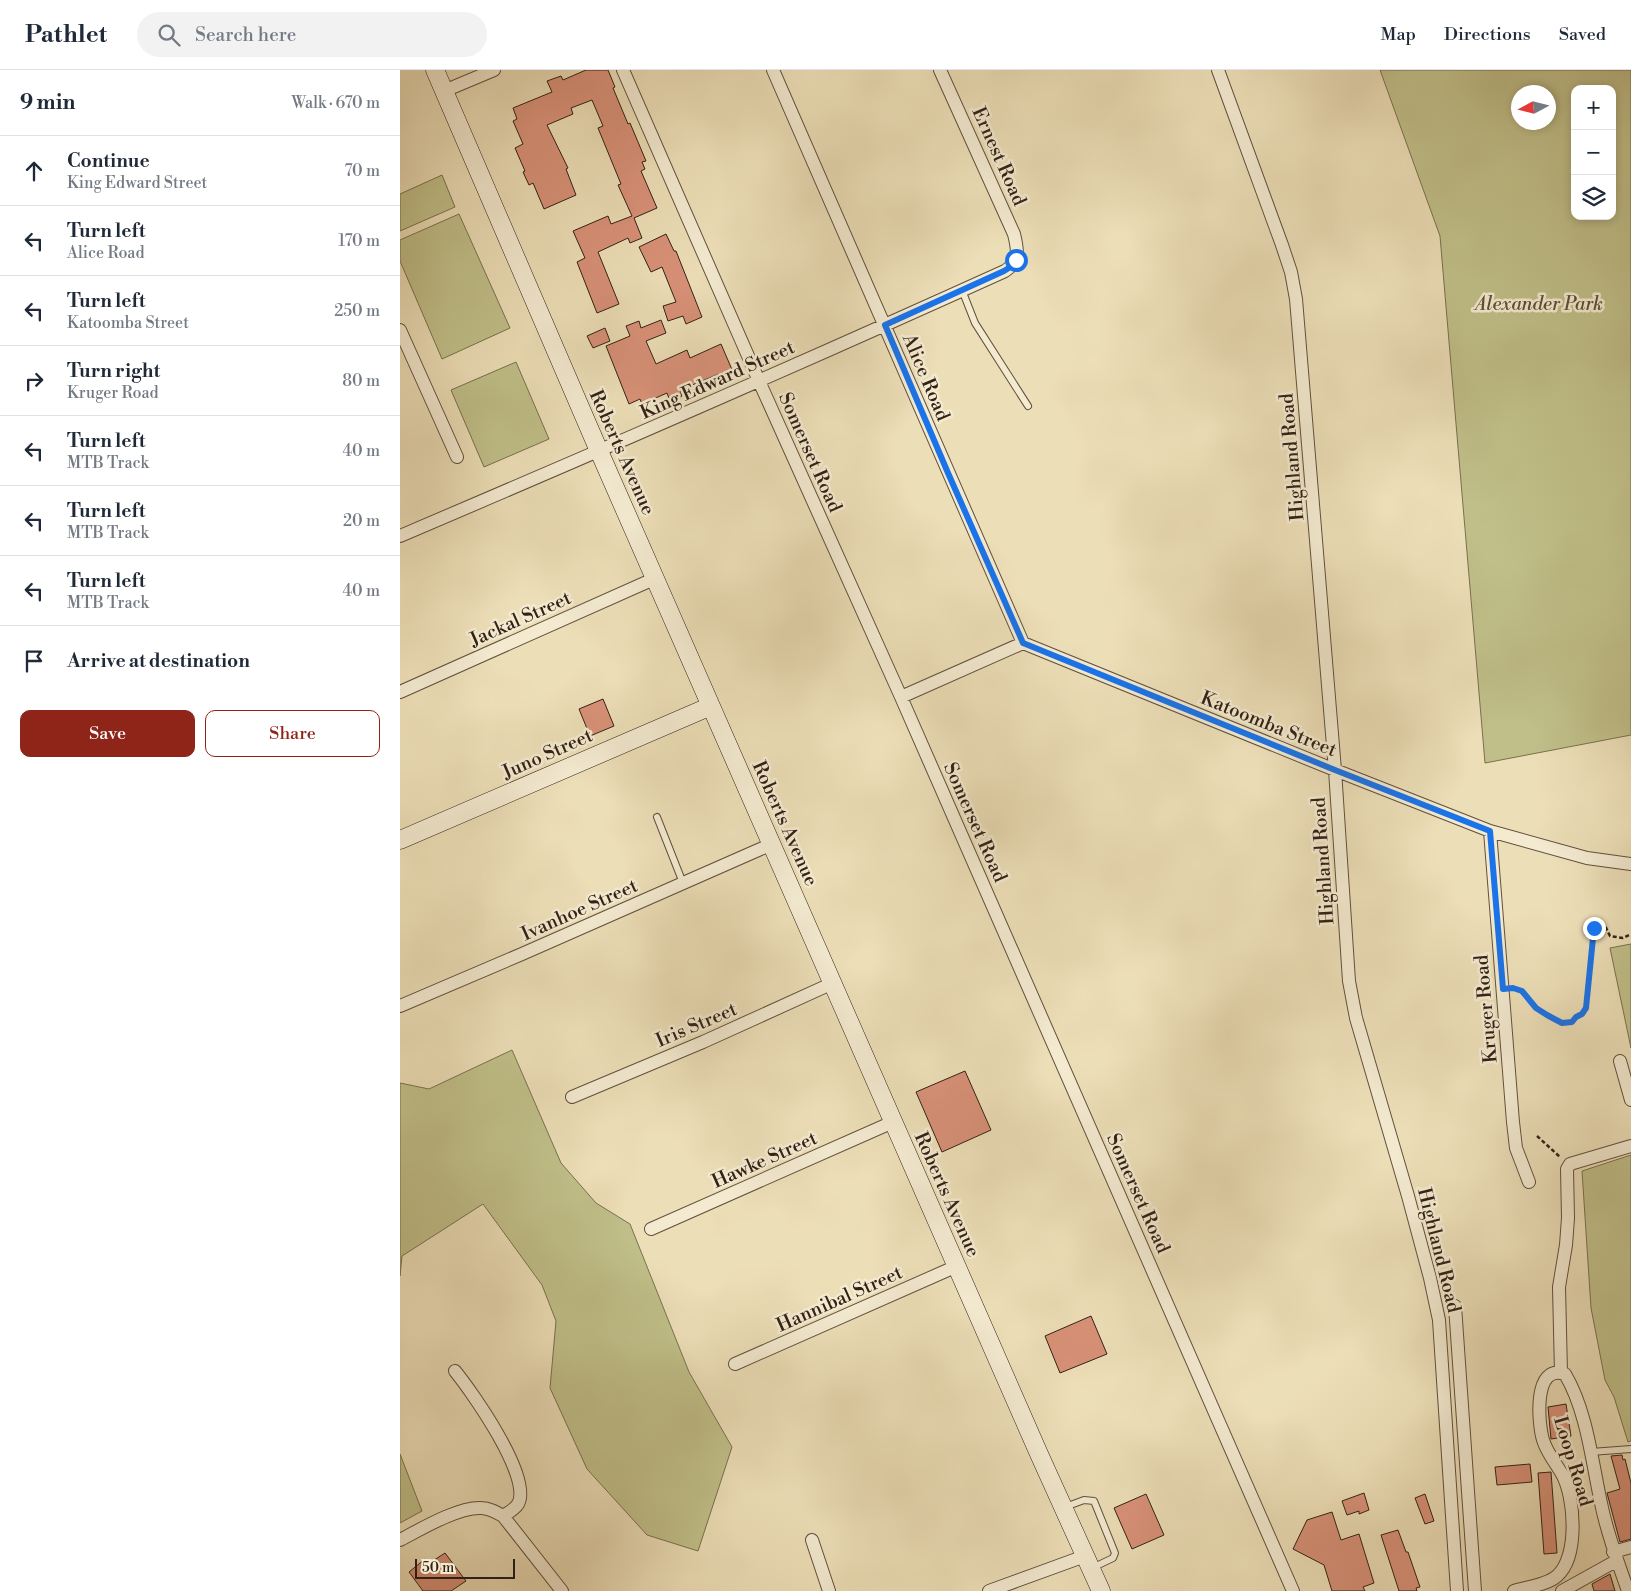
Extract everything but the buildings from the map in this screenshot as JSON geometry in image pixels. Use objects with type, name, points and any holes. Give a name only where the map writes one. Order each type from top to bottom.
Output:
[{"type":"main road","name":"Roberts Avenue","points":[[435,70],[599,452],[1101,1591]]},
{"type":"main road","name":"Juno Street","points":[[400,840],[712,706]]},
{"type":"street","points":[[444,91],[494,70]]},
{"type":"street","name":"Somerset Road","points":[[623,70],[759,381],[901,697],[1293,1591]]},
{"type":"street","name":"Alice Road","points":[[773,70],[1023,643]]},
{"type":"street","name":"Ernest Road","points":[[940,70],[1014,234],[1017,248],[1016,260]]},
{"type":"street","name":"Highland Road","points":[[1218,70],[1292,272],[1295,290],[1335,770],[1349,981],[1352,1000],[1379,1101],[1408,1196],[1430,1278],[1439,1320],[1457,1591]]},
{"type":"street","name":"King Edward Street","points":[[400,536],[599,452],[885,325],[1004,271],[1012,266],[1016,260]]},
{"type":"street","points":[[400,330],[457,457]]},
{"type":"street","name":"Jackal Street","points":[[400,692],[656,578]]},
{"type":"street","points":[[901,697],[1023,643]]},
{"type":"street","name":"Katoomba Street","points":[[1023,643],[1490,831],[1587,858],[1631,864]]},
{"type":"street","name":"Kruger Road","points":[[1490,831],[1515,1142],[1518,1155],[1530,1182]]},
{"type":"street","name":"Ivanhoe Street","points":[[400,1006],[772,844]]},
{"type":"street","name":"Iris Street","points":[[572,1096],[703,1042],[833,984]]},
{"type":"street","points":[[1620,1061],[1631,1100]]},
{"type":"street","name":"Hawke Street","points":[[651,1229],[893,1122]]},
{"type":"street","points":[[1561,1373],[1559,1288],[1567,1227],[1567,1169],[1570,1164],[1631,1146]]},
{"type":"street","name":"Hannibal Street","points":[[735,1364],[957,1266]]},
{"type":"street","name":"Highland Road","points":[[1455,1306],[1475,1591]]},
{"type":"street","points":[[455,1371],[477,1399],[492,1423],[512,1463],[518,1480],[519,1503],[514,1509],[503,1516]]},
{"type":"street","name":"Loop Road","points":[[1514,1591],[1545,1582],[1559,1575],[1563,1569],[1573,1539],[1571,1499],[1562,1474],[1548,1453],[1540,1426],[1541,1389],[1544,1381],[1549,1375],[1561,1373],[1565,1374],[1570,1382],[1581,1415],[1615,1557],[1628,1591]]},
{"type":"street","points":[[400,1540],[458,1512],[471,1508],[483,1508],[494,1511],[503,1516],[562,1591]]},
{"type":"street","points":[[812,1540],[830,1591]]},
{"type":"street","points":[[1562,1591],[1631,1547]]},
{"type":"street","points":[[989,1591],[1088,1563]]},
{"type":"lane","points":[[962,290],[975,323],[1028,406]]},
{"type":"lane","points":[[657,817],[683,883]]},
{"type":"lane","points":[[1591,1452],[1631,1451]]},
{"type":"lane","points":[[1064,1508],[1084,1500],[1094,1501],[1115,1553],[1113,1558],[1088,1563]]},
{"type":"path","points":[[1503,989],[1513,988],[1522,991],[1536,1008],[1547,1015],[1562,1023],[1572,1022],[1586,1008],[1594,928],[1605,926],[1610,936],[1623,938],[1631,934]]},
{"type":"path","points":[[1537,1136],[1562,1158],[1567,1169]]},
{"type":"green space","name":"Alexander Park","points":[[1380,70],[1631,70],[1631,735],[1485,763],[1440,236]]},
{"type":"green space","points":[[442,175],[455,207],[400,231],[400,194]]},
{"type":"green space","points":[[459,214],[510,328],[442,359],[400,261],[400,240]]},
{"type":"green space","points":[[516,362],[549,439],[484,467],[451,390]]},
{"type":"green space","points":[[1631,944],[1631,1048],[1610,948]]},
{"type":"green space","points":[[512,1050],[561,1163],[596,1203],[630,1224],[689,1372],[732,1447],[698,1551],[647,1535],[587,1469],[550,1388],[556,1321],[542,1285],[483,1204],[402,1256],[400,1276],[400,1083],[429,1089]]},
{"type":"green space","points":[[1631,1155],[1631,1441],[1628,1442],[1614,1397],[1605,1380],[1591,1308],[1582,1171]]},
{"type":"green space","points":[[400,1454],[422,1511],[400,1523]]},
{"type":"route","points":[[1016,260],[1012,266],[1004,271],[885,325],[1023,643],[1490,831],[1503,989],[1513,988],[1522,991],[1536,1008],[1562,1023],[1572,1022],[1585,1011],[1594,928]]}]
